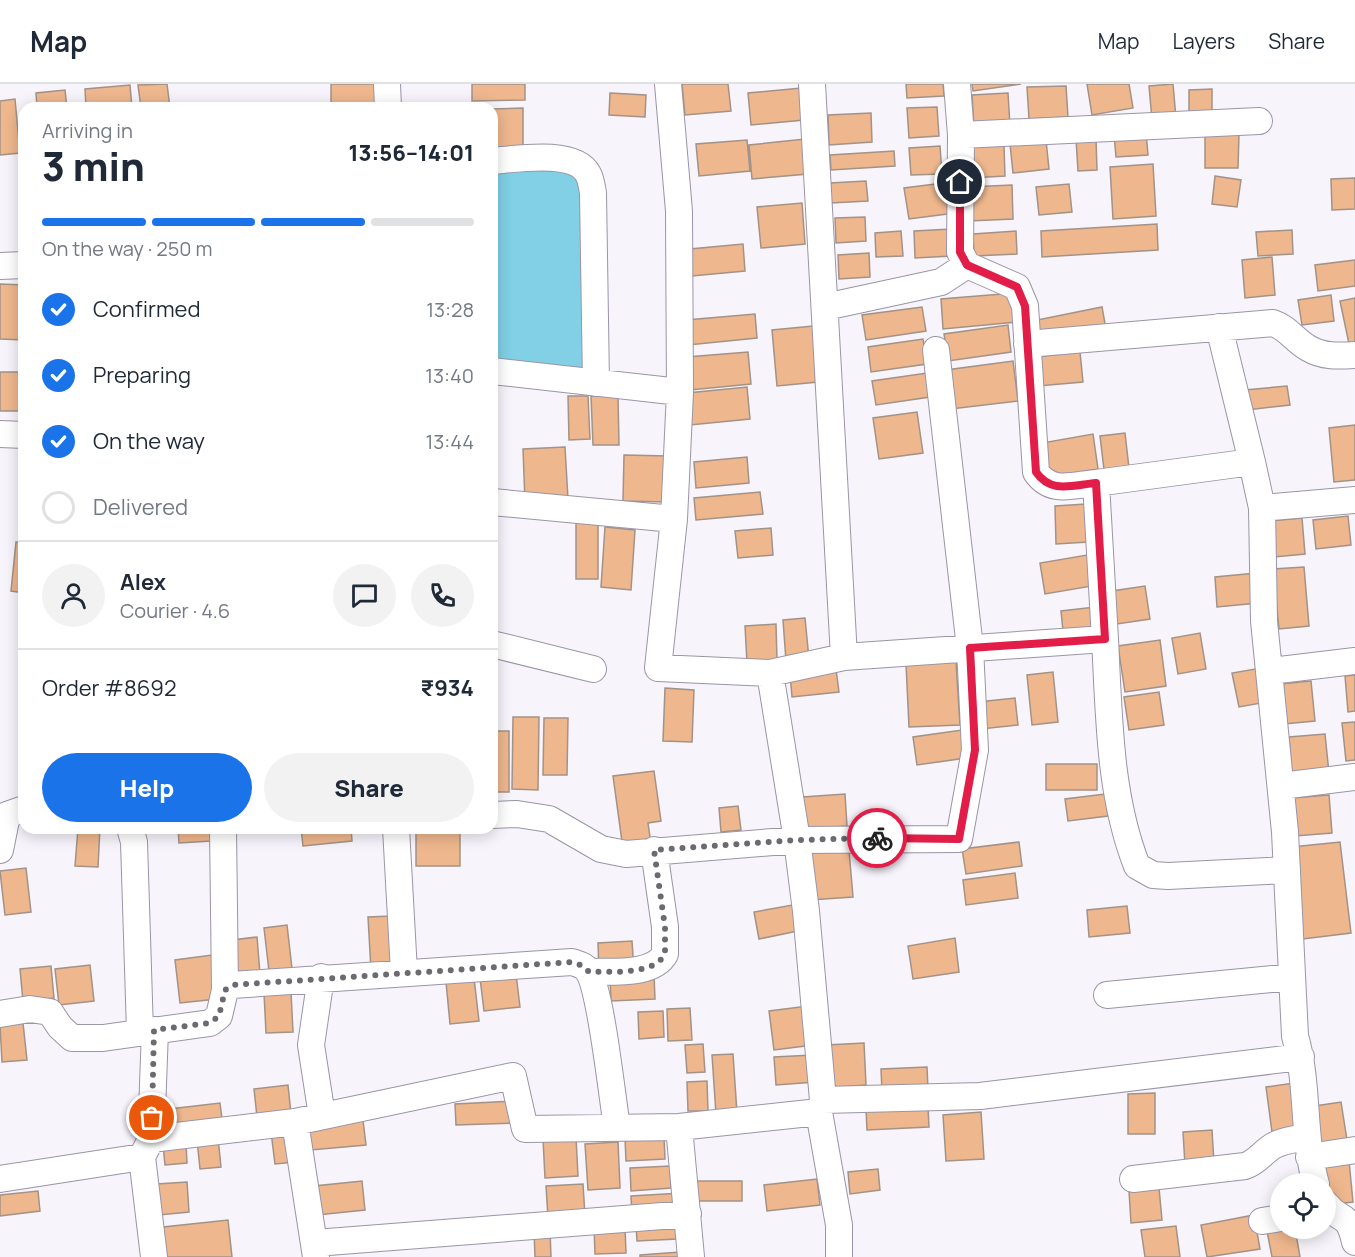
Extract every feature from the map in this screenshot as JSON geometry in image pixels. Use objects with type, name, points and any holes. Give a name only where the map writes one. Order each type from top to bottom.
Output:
[{"type":"street","points":[[387,84],[388,102]]},
{"type":"street","points":[[668,84],[679,211],[680,392],[674,519],[658,668],[770,673],[844,657],[1105,639]]},
{"type":"street","points":[[812,84],[844,657]]},
{"type":"street","points":[[957,84],[961,135],[960,252],[967,265],[1017,287],[1025,306],[1036,472],[1044,483],[1057,487],[1252,462]]},
{"type":"street","points":[[961,135],[1259,121]]},
{"type":"street","points":[[498,160],[562,158],[576,163],[588,173],[593,193],[596,383]]},
{"type":"street","points":[[825,307],[941,282],[967,265]]},
{"type":"street","points":[[0,266],[18,266]]},
{"type":"street","points":[[1028,344],[1273,323],[1283,326],[1307,348],[1330,356],[1355,355]]},
{"type":"street","points":[[1219,327],[1262,508],[1261,568],[1281,786],[1295,1036],[1301,1057],[1308,1147],[1314,1173]]},
{"type":"street","points":[[498,815],[517,814],[549,819],[601,849],[626,855],[654,850],[797,840],[959,839],[975,750],[970,648],[936,350]]},
{"type":"street","points":[[498,372],[680,392]]},
{"type":"street","points":[[0,434],[18,435]]},
{"type":"street","points":[[1096,483],[1113,765],[1121,812],[1137,866],[1153,875],[1168,876],[1287,870]]},
{"type":"street","points":[[1262,508],[1355,500]]},
{"type":"street","points":[[498,503],[674,519]]},
{"type":"street","points":[[498,645],[593,669]]},
{"type":"street","points":[[1269,671],[1355,661]]},
{"type":"street","points":[[770,673],[806,911],[821,1106],[838,1225],[839,1257]]},
{"type":"street","points":[[1281,786],[1355,777]]},
{"type":"street","points":[[0,850],[7,815],[18,810]]},
{"type":"street","points":[[132,834],[147,1031],[147,1148],[154,1257]]},
{"type":"street","points":[[0,1014],[30,1009],[50,1012],[60,1027],[72,1038],[103,1038],[210,1023],[219,1016],[225,990],[223,834]]},
{"type":"street","points":[[396,834],[404,972]]},
{"type":"street","points":[[589,972],[644,968],[655,965],[665,954],[665,927],[654,850]]},
{"type":"street","points":[[225,990],[232,985],[321,977],[572,962],[583,966],[589,972],[596,995],[617,1127]]},
{"type":"street","points":[[321,977],[311,1045],[322,1116]]},
{"type":"street","points":[[1107,994],[1292,977]]},
{"type":"street","points":[[0,1179],[147,1148],[295,1122],[513,1076],[525,1129],[679,1127],[821,1106],[980,1096],[1301,1057]]},
{"type":"street","points":[[295,1122],[316,1250],[688,1214]]},
{"type":"street","points":[[679,1127],[691,1257]]},
{"type":"street","points":[[1133,1179],[1245,1166],[1257,1162],[1263,1153],[1276,1144],[1355,1150]]},
{"type":"street","points":[[1336,1211],[1352,1227],[1355,1242]]},
{"type":"water","points":[[498,166],[584,171],[587,370],[498,363]]},
{"type":"building","points":[[167,84],[169,102],[140,102],[138,85]]},
{"type":"building","points":[[331,84],[378,84],[379,102],[331,102]]},
{"type":"building","points":[[472,84],[525,84],[525,100],[472,101]]},
{"type":"building","points":[[682,84],[728,84],[731,111],[685,115]]},
{"type":"building","points":[[906,84],[943,84],[944,96],[907,98]]},
{"type":"building","points":[[972,84],[1021,84],[973,91]]},
{"type":"building","points":[[1087,84],[1129,84],[1133,108],[1092,115]]},
{"type":"building","points":[[1173,84],[1176,118],[1152,120],[1149,86]]},
{"type":"building","points":[[130,85],[131,102],[86,102],[85,89]]},
{"type":"building","points":[[1066,86],[1068,117],[1029,119],[1027,87]]},
{"type":"building","points":[[801,88],[804,120],[751,125],[748,93]]},
{"type":"building","points":[[1212,89],[1212,119],[1189,119],[1189,90]]},
{"type":"building","points":[[65,90],[66,102],[37,102],[36,93]]},
{"type":"building","points":[[610,93],[646,95],[645,117],[609,115]]},
{"type":"building","points":[[1008,93],[1010,126],[974,128],[972,95]]},
{"type":"building","points":[[15,99],[18,153],[0,155],[0,101]]},
{"type":"building","points":[[937,107],[939,136],[909,138],[907,108]]},
{"type":"building","points":[[523,108],[523,155],[498,156],[498,109]]},
{"type":"building","points":[[871,113],[872,142],[829,145],[828,115]]},
{"type":"building","points":[[1146,132],[1148,155],[1116,157],[1114,134]]},
{"type":"building","points":[[1205,134],[1239,134],[1238,168],[1205,168]]},
{"type":"building","points":[[1096,138],[1097,170],[1078,171],[1076,139]]},
{"type":"building","points":[[805,139],[808,174],[752,179],[749,145]]},
{"type":"building","points":[[747,140],[750,171],[699,176],[696,144]]},
{"type":"building","points":[[1046,140],[1049,169],[1013,173],[1010,144]]},
{"type":"building","points":[[940,146],[942,174],[911,175],[909,148]]},
{"type":"building","points":[[1004,146],[1005,176],[971,178],[969,147]]},
{"type":"building","points":[[894,151],[895,166],[831,170],[830,155]]},
{"type":"building","points":[[1153,164],[1156,216],[1113,219],[1110,167]]},
{"type":"building","points":[[1215,176],[1241,180],[1237,207],[1212,204]]},
{"type":"building","points":[[1355,178],[1355,209],[1332,210],[1331,179]]},
{"type":"building","points":[[866,181],[868,201],[831,203],[830,183]]},
{"type":"building","points":[[951,182],[955,213],[909,219],[904,188]]},
{"type":"building","points":[[1069,184],[1072,212],[1039,215],[1036,187]]},
{"type":"building","points":[[1012,185],[1013,219],[969,221],[968,187]]},
{"type":"building","points":[[802,203],[805,244],[761,248],[757,207]]},
{"type":"building","points":[[865,217],[866,241],[836,243],[835,218]]},
{"type":"building","points":[[1157,224],[1158,250],[1042,257],[1041,231]]},
{"type":"building","points":[[951,229],[952,256],[915,258],[914,231]]},
{"type":"building","points":[[1292,230],[1293,254],[1258,256],[1256,232]]},
{"type":"building","points":[[901,231],[903,256],[876,257],[875,233]]},
{"type":"building","points":[[1016,231],[1017,254],[974,256],[973,234]]},
{"type":"building","points":[[743,244],[745,271],[692,276],[690,249]]},
{"type":"building","points":[[869,253],[870,277],[839,279],[838,255]]},
{"type":"building","points":[[1272,257],[1275,295],[1245,298],[1242,260]]},
{"type":"building","points":[[1355,260],[1355,286],[1318,291],[1315,265]]},
{"type":"building","points":[[0,284],[18,285],[18,340],[0,339]]},
{"type":"building","points":[[1014,293],[1017,322],[943,329],[941,299]]},
{"type":"building","points":[[1331,295],[1334,321],[1302,325],[1298,300]]},
{"type":"building","points":[[1355,298],[1355,343],[1349,344],[1340,301]]},
{"type":"building","points":[[922,307],[926,331],[866,340],[862,315]]},
{"type":"building","points":[[1102,307],[1106,329],[1041,342],[1037,320]]},
{"type":"building","points":[[755,314],[757,338],[688,345],[686,320]]},
{"type":"building","points":[[1008,325],[1011,352],[948,361],[944,334]]},
{"type":"building","points":[[813,326],[818,382],[777,386],[772,330]]},
{"type":"building","points":[[923,339],[927,364],[871,372],[868,347]]},
{"type":"building","points":[[748,352],[751,384],[690,390],[687,357]]},
{"type":"building","points":[[1080,352],[1083,382],[1038,386],[1035,357]]},
{"type":"building","points":[[1013,361],[1018,401],[951,409],[946,370]]},
{"type":"building","points":[[0,372],[18,372],[18,411],[0,411]]},
{"type":"building","points":[[927,373],[930,397],[876,405],[872,381]]},
{"type":"building","points":[[1287,386],[1290,405],[1247,410],[1245,390]]},
{"type":"building","points":[[747,387],[750,419],[690,425],[687,393]]},
{"type":"building","points":[[568,396],[588,396],[590,439],[569,440]]},
{"type":"building","points":[[591,396],[618,396],[619,445],[593,445]]},
{"type":"building","points":[[917,412],[923,453],[879,459],[873,418]]},
{"type":"building","points":[[1355,425],[1355,480],[1334,482],[1329,428]]},
{"type":"building","points":[[1125,433],[1129,468],[1104,470],[1100,436]]},
{"type":"building","points":[[1093,434],[1098,469],[1048,477],[1042,443]]},
{"type":"building","points":[[565,447],[568,499],[525,502],[523,449]]},
{"type":"building","points":[[624,455],[668,456],[666,502],[623,501]]},
{"type":"building","points":[[747,457],[749,483],[696,488],[694,462]]},
{"type":"building","points":[[760,492],[763,514],[696,520],[694,498]]},
{"type":"building","points":[[1086,504],[1088,542],[1056,544],[1055,506]]},
{"type":"building","points":[[1348,516],[1351,545],[1316,549],[1313,520]]},
{"type":"building","points":[[1302,518],[1305,554],[1274,557],[1270,521]]},
{"type":"building","points":[[576,523],[598,524],[598,579],[576,579]]},
{"type":"building","points":[[605,527],[635,530],[631,590],[601,587]]},
{"type":"building","points":[[771,528],[773,555],[738,558],[735,531]]},
{"type":"building","points":[[16,542],[18,542],[18,592],[11,591]]},
{"type":"building","points":[[1093,554],[1098,585],[1045,594],[1040,563]]},
{"type":"building","points":[[1304,567],[1309,626],[1279,629],[1273,569]]},
{"type":"building","points":[[1256,573],[1258,603],[1217,607],[1215,577]]},
{"type":"building","points":[[1145,586],[1150,619],[1117,624],[1112,591]]},
{"type":"building","points":[[1095,607],[1098,637],[1064,641],[1061,611]]},
{"type":"building","points":[[805,618],[809,659],[786,661],[783,620]]},
{"type":"building","points":[[776,624],[777,661],[747,663],[745,626]]},
{"type":"building","points":[[1200,633],[1206,669],[1178,674],[1172,638]]},
{"type":"building","points":[[1160,640],[1166,686],[1125,692],[1118,646]]},
{"type":"building","points":[[956,662],[960,725],[909,727],[906,664]]},
{"type":"building","points":[[1261,668],[1267,702],[1239,707],[1232,673]]},
{"type":"building","points":[[836,669],[839,692],[792,697],[790,674]]},
{"type":"building","points":[[1053,672],[1058,722],[1032,725],[1027,675]]},
{"type":"building","points":[[1355,675],[1355,711],[1348,712],[1345,676]]},
{"type":"building","points":[[1311,681],[1315,721],[1284,724],[1280,684]]},
{"type":"building","points":[[665,688],[694,690],[692,742],[663,741]]},
{"type":"building","points":[[1159,692],[1164,725],[1129,730],[1124,697]]},
{"type":"building","points":[[1015,698],[1018,725],[981,729],[978,702]]},
{"type":"building","points":[[513,717],[539,717],[538,790],[512,789]]},
{"type":"building","points":[[544,718],[568,718],[567,775],[543,775]]},
{"type":"building","points":[[1355,722],[1355,760],[1346,761],[1342,723]]},
{"type":"building","points":[[962,730],[966,758],[917,765],[913,737]]},
{"type":"building","points":[[498,731],[509,731],[509,792],[498,792]]},
{"type":"building","points":[[1325,734],[1329,773],[1292,776],[1289,737]]},
{"type":"building","points":[[1046,764],[1097,764],[1097,790],[1046,790]]},
{"type":"building","points":[[654,771],[661,821],[648,823],[651,844],[623,849],[613,776]]},
{"type":"building","points":[[845,794],[847,826],[805,829],[803,797]]},
{"type":"building","points":[[1105,794],[1108,816],[1068,821],[1065,799]]},
{"type":"building","points":[[1329,795],[1332,833],[1295,836],[1292,798]]},
{"type":"building","points":[[738,806],[741,830],[721,832],[719,808]]},
{"type":"building","points":[[78,834],[100,834],[98,867],[75,866]]},
{"type":"building","points":[[178,834],[210,834],[211,841],[179,843]]},
{"type":"building","points":[[302,834],[351,834],[352,841],[303,846]]},
{"type":"building","points":[[416,834],[460,834],[460,866],[416,866]]},
{"type":"building","points":[[1019,842],[1022,866],[966,874],[962,849]]},
{"type":"building","points":[[1340,842],[1351,933],[1303,939],[1292,847]]},
{"type":"building","points":[[849,850],[853,897],[810,900],[806,854]]},
{"type":"building","points":[[26,868],[31,912],[5,915],[0,871]]},
{"type":"building","points":[[1015,873],[1018,898],[966,905],[963,880]]},
{"type":"building","points":[[798,904],[803,930],[759,939],[754,912]]},
{"type":"building","points":[[1127,906],[1130,933],[1089,937],[1087,910]]},
{"type":"building","points":[[391,916],[394,968],[371,970],[368,917]]},
{"type":"building","points":[[287,925],[293,977],[270,980],[264,928]]},
{"type":"building","points":[[257,937],[260,974],[235,977],[232,940]]},
{"type":"building","points":[[955,938],[959,972],[913,979],[908,946]]},
{"type":"building","points":[[632,941],[634,971],[599,973],[598,943]]},
{"type":"building","points":[[212,955],[217,999],[180,1003],[175,960]]},
{"type":"building","points":[[90,965],[94,1001],[59,1005],[55,969]]},
{"type":"building","points":[[51,966],[54,998],[23,1002],[20,969]]},
{"type":"building","points":[[516,974],[520,1007],[484,1011],[480,978]]},
{"type":"building","points":[[654,975],[655,999],[611,1001],[610,977]]},
{"type":"building","points":[[474,978],[479,1021],[450,1024],[446,982]]},
{"type":"building","points":[[291,992],[293,1032],[266,1033],[264,993]]},
{"type":"building","points":[[808,1006],[813,1045],[774,1050],[769,1011]]},
{"type":"building","points":[[690,1008],[692,1040],[668,1041],[667,1009]]},
{"type":"building","points":[[663,1011],[664,1037],[639,1039],[638,1012]]},
{"type":"building","points":[[23,1023],[27,1060],[2,1062],[0,1025]]},
{"type":"building","points":[[864,1043],[866,1085],[829,1088],[826,1045]]},
{"type":"building","points":[[703,1044],[705,1072],[687,1073],[685,1045]]},
{"type":"building","points":[[733,1054],[737,1113],[716,1114],[712,1055]]},
{"type":"building","points":[[813,1055],[815,1082],[776,1085],[774,1057]]},
{"type":"building","points":[[927,1067],[928,1090],[882,1092],[881,1069]]},
{"type":"building","points":[[707,1081],[708,1111],[688,1111],[687,1082]]},
{"type":"building","points":[[1294,1083],[1300,1128],[1272,1132],[1266,1087]]},
{"type":"building","points":[[288,1085],[291,1114],[257,1117],[254,1089]]},
{"type":"building","points":[[1155,1093],[1155,1134],[1128,1134],[1128,1094]]},
{"type":"building","points":[[513,1101],[514,1123],[456,1125],[455,1104]]},
{"type":"building","points":[[1341,1102],[1347,1140],[1320,1144],[1315,1106]]},
{"type":"building","points":[[220,1103],[223,1127],[163,1134],[161,1110]]},
{"type":"building","points":[[928,1106],[929,1127],[867,1130],[866,1109]]},
{"type":"building","points":[[981,1112],[984,1159],[946,1161],[943,1115]]},
{"type":"building","points":[[363,1120],[366,1145],[311,1150],[309,1125]]},
{"type":"building","points":[[291,1130],[295,1162],[275,1164],[271,1132]]},
{"type":"building","points":[[1212,1130],[1214,1163],[1185,1165],[1183,1132]]},
{"type":"building","points":[[664,1136],[665,1159],[626,1161],[625,1138]]},
{"type":"building","points":[[576,1137],[578,1176],[545,1178],[543,1139]]},
{"type":"building","points":[[218,1138],[221,1167],[200,1169],[197,1140]]},
{"type":"building","points":[[618,1142],[620,1188],[588,1190],[585,1144]]},
{"type":"building","points":[[186,1144],[187,1163],[165,1165],[163,1145]]},
{"type":"building","points":[[1349,1161],[1353,1202],[1336,1204],[1336,1173],[1325,1173],[1324,1164]]},
{"type":"building","points":[[670,1166],[671,1188],[631,1191],[630,1168]]},
{"type":"building","points":[[878,1169],[880,1190],[850,1194],[848,1172]]},
{"type":"building","points":[[817,1179],[820,1205],[767,1211],[764,1185]]},
{"type":"building","points":[[362,1181],[365,1210],[317,1215],[314,1186]]},
{"type":"building","points":[[697,1181],[742,1181],[742,1201],[697,1201]]},
{"type":"building","points":[[187,1182],[189,1212],[159,1215],[157,1184]]},
{"type":"building","points":[[583,1184],[585,1216],[548,1218],[546,1186]]},
{"type":"building","points":[[1159,1188],[1162,1220],[1131,1223],[1129,1191]]},
{"type":"building","points":[[38,1191],[40,1211],[0,1216],[0,1195]]},
{"type":"building","points":[[682,1193],[683,1213],[632,1215],[631,1196]]},
{"type":"building","points":[[1254,1215],[1260,1249],[1207,1257],[1201,1225]]},
{"type":"building","points":[[228,1220],[232,1257],[158,1257],[154,1228]]},
{"type":"building","points":[[677,1223],[677,1239],[637,1241],[636,1225]]},
{"type":"building","points":[[1176,1226],[1180,1257],[1145,1257],[1141,1230]]},
{"type":"building","points":[[625,1227],[626,1253],[595,1254],[594,1228]]},
{"type":"building","points":[[550,1230],[551,1257],[535,1257],[534,1231]]},
{"type":"building","points":[[1270,1230],[1270,1239],[1297,1239],[1300,1257],[1272,1257],[1267,1231]]},
{"type":"building","points":[[680,1252],[680,1257],[640,1257],[640,1255]]},
{"type":"way so far","points":[[152,1118],[154,1030],[210,1023],[219,1016],[225,990],[232,985],[278,980],[572,962],[583,966],[589,972],[644,968],[655,965],[665,954],[665,927],[654,850],[797,840],[877,838]]},
{"type":"route","points":[[877,838],[959,839],[975,750],[970,648],[1105,639],[1096,483],[1057,487],[1044,483],[1036,472],[1025,306],[1017,287],[967,265],[960,252],[960,182]]}]
